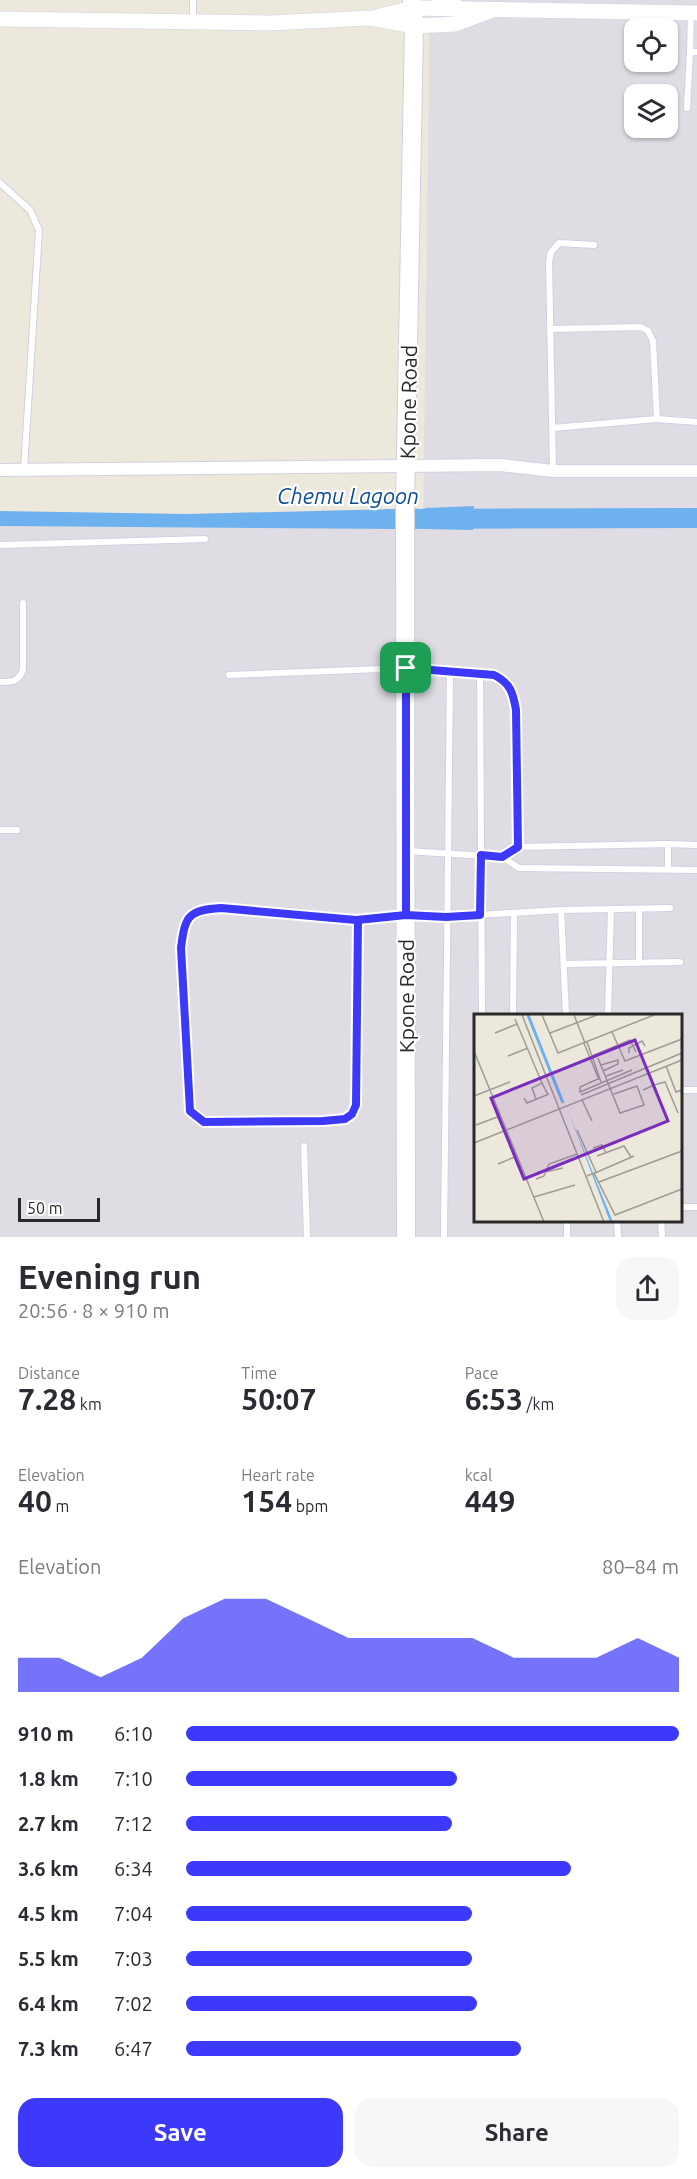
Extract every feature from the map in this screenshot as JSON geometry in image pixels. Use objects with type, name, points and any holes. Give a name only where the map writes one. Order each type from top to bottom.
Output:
[{"type":"main road","name":"Kpone Road","points":[[406,1237],[405,506],[414,26],[412,4]]},
{"type":"street","points":[[370,18],[412,4],[448,4],[493,10]]},
{"type":"street","points":[[0,19],[270,23],[370,18],[414,26],[454,24],[493,10],[539,5],[627,6],[694,13]]},
{"type":"street","points":[[0,470],[500,465],[553,471],[697,471]]},
{"type":"lane","points":[[193,0],[193,22]]},
{"type":"lane","points":[[687,108],[693,52],[694,13]]},
{"type":"lane","points":[[0,183],[30,210],[39,230],[24,470]]},
{"type":"lane","points":[[553,471],[549,261],[551,252],[559,243],[594,245]]},
{"type":"lane","points":[[550,329],[641,327],[648,331],[654,348],[657,419]]},
{"type":"lane","points":[[552,428],[657,419],[697,422]]},
{"type":"lane","points":[[0,545],[205,539]]},
{"type":"lane","points":[[0,682],[15,681],[23,670],[23,603]]},
{"type":"lane","points":[[229,675],[406,668],[480,673],[494,675],[506,681],[513,693],[516,710],[518,847]]},
{"type":"lane","points":[[444,1237],[446,917],[450,853],[450,671]]},
{"type":"lane","points":[[480,673],[482,1014]]},
{"type":"lane","points":[[0,830],[17,830]]},
{"type":"lane","points":[[668,844],[668,870]]},
{"type":"lane","points":[[502,857],[518,847],[697,845]]},
{"type":"lane","points":[[406,850],[502,857],[519,868],[697,870]]},
{"type":"lane","points":[[358,920],[356,1105],[352,1114],[345,1119],[323,1121],[204,1122],[190,1111],[181,948],[184,924],[190,916],[203,909],[221,908],[358,920],[406,915],[446,917],[561,910],[670,908]]},
{"type":"lane","points":[[608,1014],[611,909]]},
{"type":"lane","points":[[639,909],[639,963]]},
{"type":"lane","points":[[561,910],[566,1014]]},
{"type":"lane","points":[[513,1014],[514,913]]},
{"type":"lane","points":[[564,964],[680,962]]},
{"type":"lane","points":[[304,1146],[307,1237]]},
{"type":"lane","points":[[617,1222],[618,1237]]},
{"type":"lane","points":[[661,1222],[662,1237]]},
{"type":"shaded area","points":[[430,0],[697,0],[697,1237],[0,1237],[0,526],[423,529]]},
{"type":"water","points":[[474,506],[473,530],[425,529],[425,508]]},
{"type":"water","points":[[397,509],[397,529],[0,526],[0,511],[187,514]]},
{"type":"waterway","name":"Chemu Lagoon","points":[[388,519],[697,518]]},
{"type":"route","points":[[406,668],[406,915],[358,920],[356,1105],[352,1114],[345,1119],[323,1121],[204,1122],[190,1111],[181,948],[184,924],[190,916],[203,909],[221,908],[356,920],[406,915],[446,917],[480,915],[481,855],[502,857],[518,847],[516,710],[513,693],[506,681],[494,675],[480,673],[406,668]]}]
